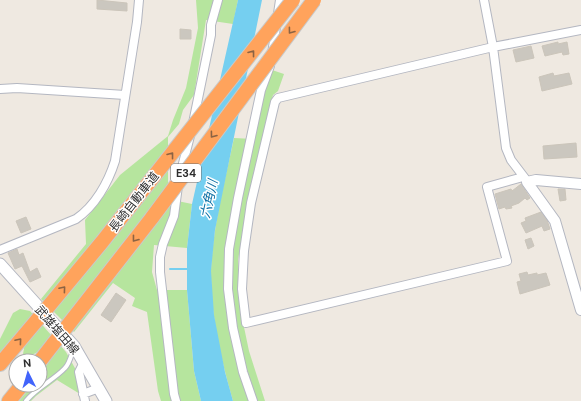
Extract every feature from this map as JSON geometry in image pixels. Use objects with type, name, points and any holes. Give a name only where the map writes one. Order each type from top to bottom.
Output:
[{"type":"highway","name":"長崎自動車道","points":[[0,364],[102,242],[293,0]]},
{"type":"highway","name":"長崎自動車道","points":[[46,353],[151,219],[314,0]]},
{"type":"main road","name":"武雄塩田線","points":[[0,264],[74,346],[106,401]]},
{"type":"street","points":[[0,250],[76,219],[85,213],[109,178],[114,161],[137,22],[139,0]]},
{"type":"street","points":[[176,401],[160,280],[160,257],[163,244],[174,216],[176,191],[199,98],[211,35],[211,25],[218,0]]},
{"type":"street","points":[[253,401],[243,372],[233,328],[228,289],[229,250],[238,198],[261,90],[269,69],[280,0]]},
{"type":"street","points":[[484,0],[494,47],[506,148],[511,160],[555,221],[580,303]]},
{"type":"street","points":[[581,30],[494,47],[278,98],[275,102],[251,203],[244,251],[242,289],[246,323],[507,261],[487,187],[525,180],[581,184]]},
{"type":"street","points":[[0,89],[17,88],[125,95]]},
{"type":"street","points":[[84,362],[79,372],[84,398],[99,388]]},
{"type":"lane","points":[[26,401],[32,394],[65,368],[70,361],[74,346]]},
{"type":"green space","points":[[196,0],[238,0],[233,24],[206,20],[194,95],[183,110],[179,124],[168,137],[168,199],[192,204],[187,248],[154,245],[152,272],[157,290],[187,290],[194,371],[201,401],[161,401],[158,391],[147,312],[132,306],[135,298],[113,283],[74,332],[41,299],[86,244],[85,220],[120,175],[168,136],[186,88],[198,28]]},
{"type":"green space","points":[[272,70],[284,74],[278,91],[273,95],[248,202],[238,260],[240,308],[249,351],[265,401],[233,401],[224,369],[212,303],[211,270],[214,236],[234,138],[254,139],[263,91]]},
{"type":"green space","points":[[20,309],[30,311],[66,352],[76,370],[80,394],[57,380],[48,387],[48,353],[41,350],[36,353],[23,353],[27,332],[0,354],[0,339],[13,313]]},
{"type":"green space","points":[[26,393],[40,393],[31,401],[19,401]]},
{"type":"water","name":"六角川","points":[[238,0],[262,0],[215,230],[211,271],[214,315],[225,372],[233,401],[201,401],[194,371],[187,290],[187,248],[192,204]]},
{"type":"building","points":[[97,0],[127,3],[127,11],[97,9]]},
{"type":"building","points":[[180,29],[191,30],[191,39],[180,39]]},
{"type":"building","points":[[558,42],[558,44],[567,42],[569,54],[563,55],[562,52],[545,56],[542,46]]},
{"type":"building","points":[[531,46],[534,58],[516,62],[513,50]]},
{"type":"building","points":[[553,73],[554,76],[569,73],[572,84],[542,91],[539,77]]},
{"type":"building","points":[[576,143],[577,157],[544,159],[543,146]]},
{"type":"building","points":[[521,184],[530,198],[527,200],[525,198],[519,203],[511,206],[512,208],[506,209],[505,207],[499,209],[495,194],[511,189],[512,191]]},
{"type":"building","points":[[558,189],[565,189],[566,200],[560,201]]},
{"type":"building","points":[[541,212],[547,220],[550,229],[544,231],[542,226],[526,233],[521,223],[526,221],[525,218]]},
{"type":"building","points":[[26,217],[31,229],[21,233],[16,221]]},
{"type":"building","points":[[531,238],[534,246],[528,249],[525,240]]},
{"type":"building","points":[[17,249],[19,255],[23,253],[30,272],[37,268],[41,277],[30,282],[22,266],[15,269],[8,253]]},
{"type":"building","points":[[527,272],[528,275],[546,273],[550,285],[520,294],[517,282],[521,281],[519,274]]},
{"type":"building","points":[[116,293],[126,300],[111,322],[101,315]]},
{"type":"waterway","points":[[170,269],[189,269]]}]
